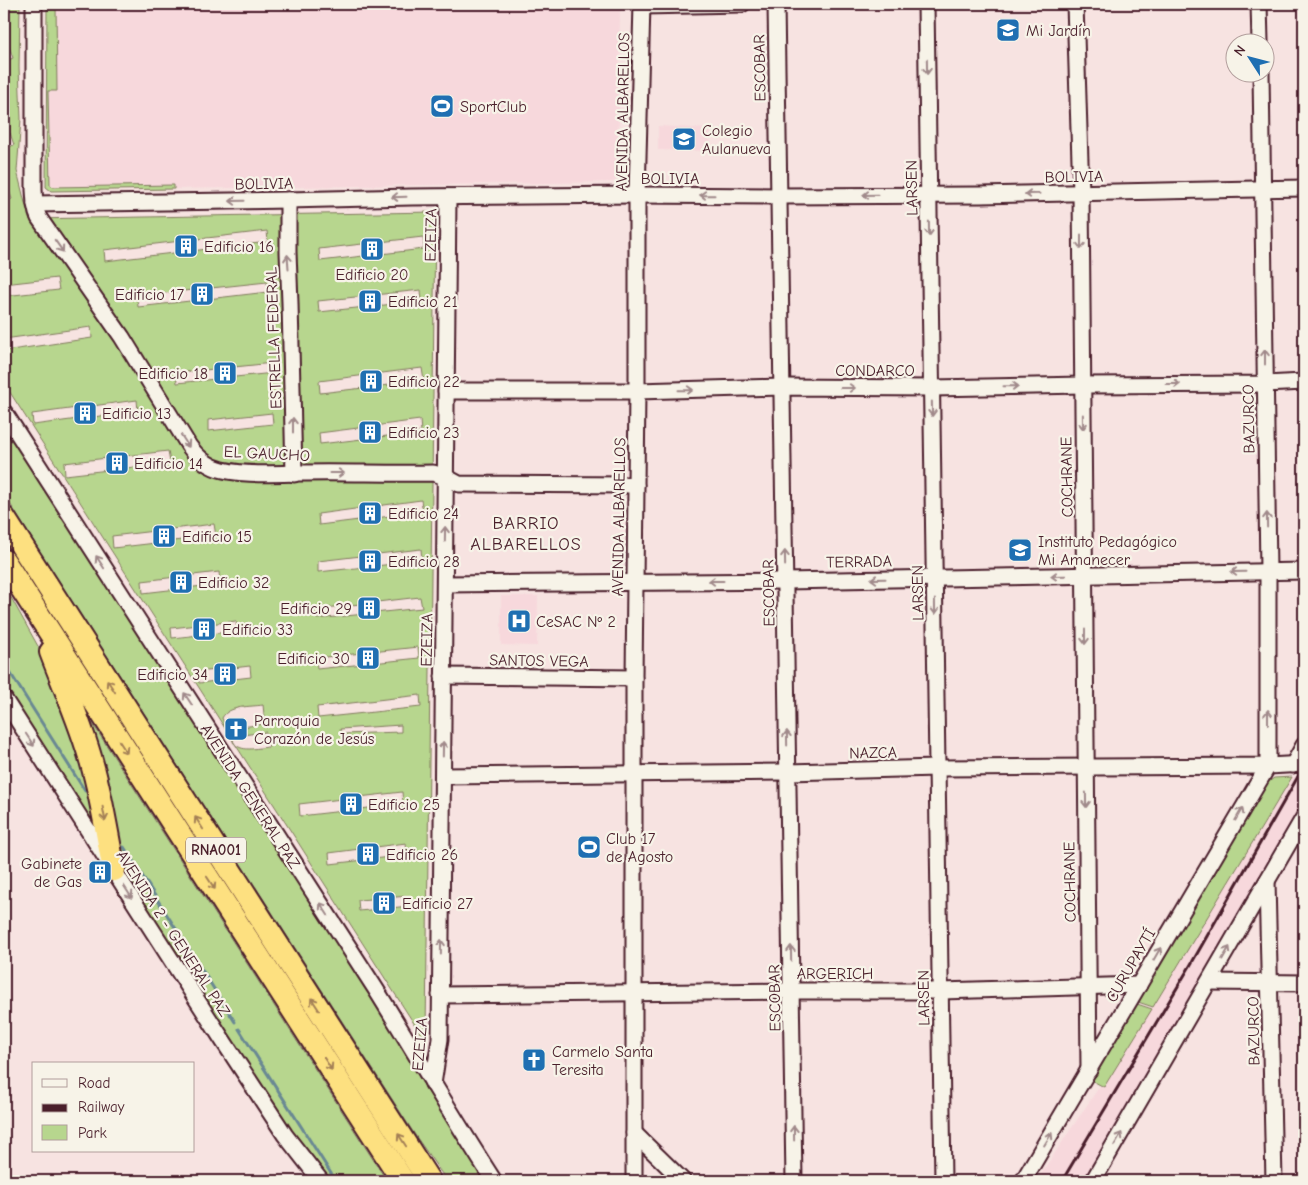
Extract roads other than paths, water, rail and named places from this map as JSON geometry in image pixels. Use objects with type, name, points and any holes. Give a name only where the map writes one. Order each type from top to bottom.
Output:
[{"type":"highway","name":"RNA001","points":[[4,518],[429,1181]]},
{"type":"highway","name":"RNA001","points":[[4,561],[403,1181]]},
{"type":"highway","points":[[30,603],[73,708],[92,764],[114,870]]},
{"type":"street","points":[[34,4],[35,204]]},
{"type":"street","points":[[642,5],[742,4]]},
{"type":"street","name":"ESCOBAR","points":[[776,4],[794,1181]]},
{"type":"street","name":"LARSEN","points":[[926,4],[944,1181]]},
{"type":"street","name":"COCHRANE","points":[[1075,4],[1081,194],[1089,1070]]},
{"type":"street","points":[[1259,4],[1260,32]]},
{"type":"street","name":"AVENIDA ALBARELLOS","points":[[634,1181],[634,678],[637,195],[642,5]]},
{"type":"street","name":"BAZURCO","points":[[1261,82],[1268,571],[1268,766]]},
{"type":"street","name":"BOLIVIA","points":[[35,204],[637,195],[1081,194],[1304,188]]},
{"type":"street","name":"EZEIZA","points":[[433,1084],[440,1044],[448,197]]},
{"type":"street","name":"ESTRELLA FEDERAL","points":[[288,200],[294,474]]},
{"type":"street","name":"EL GAUCHO","points":[[35,204],[37,213],[44,225],[122,337],[193,453],[207,463],[224,470],[256,473],[433,473],[459,484],[636,485]]},
{"type":"street","name":"CONDARCO","points":[[446,391],[637,391],[782,387],[932,388],[1304,382]]},
{"type":"street","name":"AVENIDA GENERAL PAZ","points":[[4,412],[375,988],[494,1181]]},
{"type":"street","name":"TERRADA","points":[[444,584],[785,581],[1268,571],[1304,572]]},
{"type":"street","name":"SANTOS VEGA","points":[[444,676],[634,678]]},
{"type":"street","name":"AVENIDA 2 - GENERAL PAZ","points":[[4,699],[286,1134],[321,1181]]},
{"type":"street","points":[[1298,765],[1304,744]]},
{"type":"street","name":"NAZCA","points":[[443,776],[788,772],[937,768],[1298,765]]},
{"type":"street","name":"CURUPAYTÍ","points":[[1024,1181],[1268,766]]},
{"type":"street","points":[[1093,1181],[1304,817]]},
{"type":"street","name":"BAZURCO","points":[[1267,881],[1274,1181]]},
{"type":"street","points":[[1209,982],[1304,983]]},
{"type":"street","name":"ARGERICH","points":[[440,996],[941,990],[1139,985]]},
{"type":"street","points":[[634,1133],[683,1181]]},
{"type":"waterway","points":[[4,663],[85,791]]},
{"type":"waterway","points":[[124,847],[235,1022]]},
{"type":"waterway","points":[[239,1029],[332,1175],[338,1181]]},
{"type":"railway","points":[[1062,1181],[1190,966],[1304,766]]},
{"type":"place","name":"Mi Jardín","points":[[1008,30]]},
{"type":"place","name":"SportClub","points":[[442,106]]},
{"type":"place","name":"Colegio Aulanueva","points":[[684,139]]},
{"type":"place","name":"Edificio 16","points":[[186,246]]},
{"type":"place","name":"Edificio 20","points":[[372,249]]},
{"type":"place","name":"Edificio 17","points":[[202,294]]},
{"type":"place","name":"Edificio 21","points":[[370,301]]},
{"type":"place","name":"Edificio 18","points":[[225,373]]},
{"type":"place","name":"Edificio 22","points":[[371,381]]},
{"type":"place","name":"Edificio 13","points":[[85,413]]},
{"type":"place","name":"Edificio 23","points":[[370,432]]},
{"type":"place","name":"Edificio 14","points":[[117,463]]},
{"type":"place","name":"Edificio 24","points":[[370,513]]},
{"type":"place","name":"Edificio 15","points":[[164,536]]},
{"type":"place","name":"Instituto Pedagógico Mi Amanecer","points":[[1020,550]]},
{"type":"place","name":"Edificio 28","points":[[370,561]]},
{"type":"place","name":"Edificio 32","points":[[181,582]]},
{"type":"place","name":"Edificio 29","points":[[369,608]]},
{"type":"place","name":"CeSAC Nº 2","points":[[519,621]]},
{"type":"place","name":"Edificio 33","points":[[204,629]]},
{"type":"place","name":"Edificio 30","points":[[368,658]]},
{"type":"place","name":"Edificio 34","points":[[225,674]]},
{"type":"place","name":"Parroquia Corazón de Jesús","points":[[236,729]]},
{"type":"place","name":"Edificio 25","points":[[351,804]]},
{"type":"place","name":"Club 17 de Agosto","points":[[589,847]]},
{"type":"place","name":"Edificio 26","points":[[368,854]]},
{"type":"place","name":"Gabinete de Gas","points":[[100,872]]},
{"type":"place","name":"Edificio 27","points":[[384,903]]},
{"type":"place","name":"Carmelo Santa Teresita","points":[[534,1060]]},
{"type":"district","name":"BARRIO ALBARELLOS","points":[[526,533]]}]
